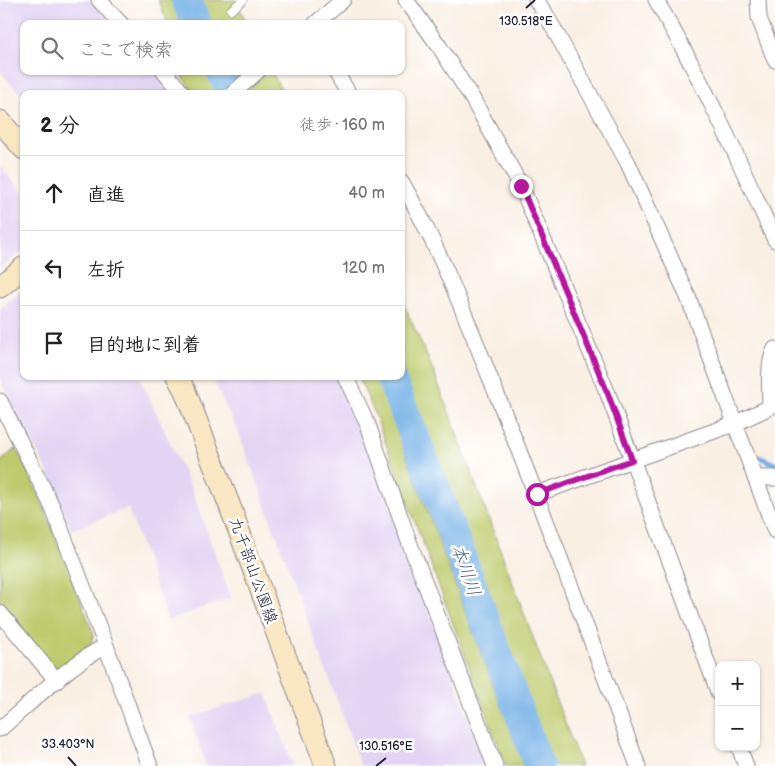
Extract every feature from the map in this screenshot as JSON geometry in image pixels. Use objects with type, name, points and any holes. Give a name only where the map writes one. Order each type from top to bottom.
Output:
[{"type":"main road","points":[[0,121],[20,144]]},
{"type":"main road","points":[[0,287],[20,270]]},
{"type":"main road","name":"九千部山公園線","points":[[179,380],[229,504],[326,766]]},
{"type":"street","points":[[99,0],[117,20]]},
{"type":"street","points":[[320,20],[343,0]]},
{"type":"street","points":[[406,0],[439,46],[472,98],[521,186],[604,385],[715,683]]},
{"type":"street","points":[[536,0],[628,163],[688,297],[775,531]]},
{"type":"street","points":[[656,0],[683,46],[732,144],[775,240]]},
{"type":"street","points":[[758,0],[759,18],[775,60]]},
{"type":"street","points":[[167,75],[180,90]]},
{"type":"street","points":[[237,90],[253,75]]},
{"type":"street","points":[[337,75],[346,90]]},
{"type":"street","points":[[405,188],[458,298],[537,494],[638,766]]},
{"type":"street","points":[[537,494],[734,424],[773,408],[770,373],[775,349]]},
{"type":"street","points":[[348,380],[368,426],[495,766]]},
{"type":"street","points":[[0,401],[52,506],[150,766]]},
{"type":"street","points":[[755,478],[775,478]]},
{"type":"street","points":[[0,613],[57,680]]},
{"type":"street","points":[[0,730],[57,680],[94,652],[106,646]]},
{"type":"street","points":[[740,751],[746,766]]},
{"type":"lane","points":[[231,10],[242,0]]},
{"type":"shaded area","points":[[0,0],[91,0],[108,20],[20,20],[20,75],[156,75],[167,90],[20,90],[20,94],[0,71]]},
{"type":"shaded area","points":[[0,166],[20,189],[20,252],[0,269]]},
{"type":"shaded area","points":[[20,292],[20,380],[141,380],[191,488],[231,598],[168,620],[128,508],[71,530],[47,470],[0,380],[0,308]]},
{"type":"shaded area","points":[[213,380],[341,380],[487,766],[361,766],[240,436]]},
{"type":"shaded area","points":[[266,693],[293,766],[206,766],[190,717]]},
{"type":"green space","points":[[158,0],[172,0],[182,20],[167,20]]},
{"type":"green space","points":[[199,0],[236,0],[245,20],[210,20]]},
{"type":"green space","points":[[181,75],[209,75],[219,90],[192,90]]},
{"type":"green space","points":[[238,75],[273,75],[282,90],[247,90]]},
{"type":"green space","points":[[405,307],[432,367],[581,766],[548,766],[401,380],[405,380]]},
{"type":"green space","points":[[360,380],[378,380],[524,766],[506,766],[374,412]]},
{"type":"green space","points":[[16,448],[40,498],[94,634],[91,643],[61,668],[54,667],[0,603],[0,462]]},
{"type":"waterway","name":"本川川","points":[[186,0],[195,20]]},
{"type":"waterway","name":"本川川","points":[[223,75],[232,90]]},
{"type":"waterway","name":"本川川","points":[[392,380],[442,505],[539,766]]},
{"type":"waterway","points":[[759,457],[775,464]]},
{"type":"route","points":[[521,186],[608,394],[632,460],[537,494]]}]
